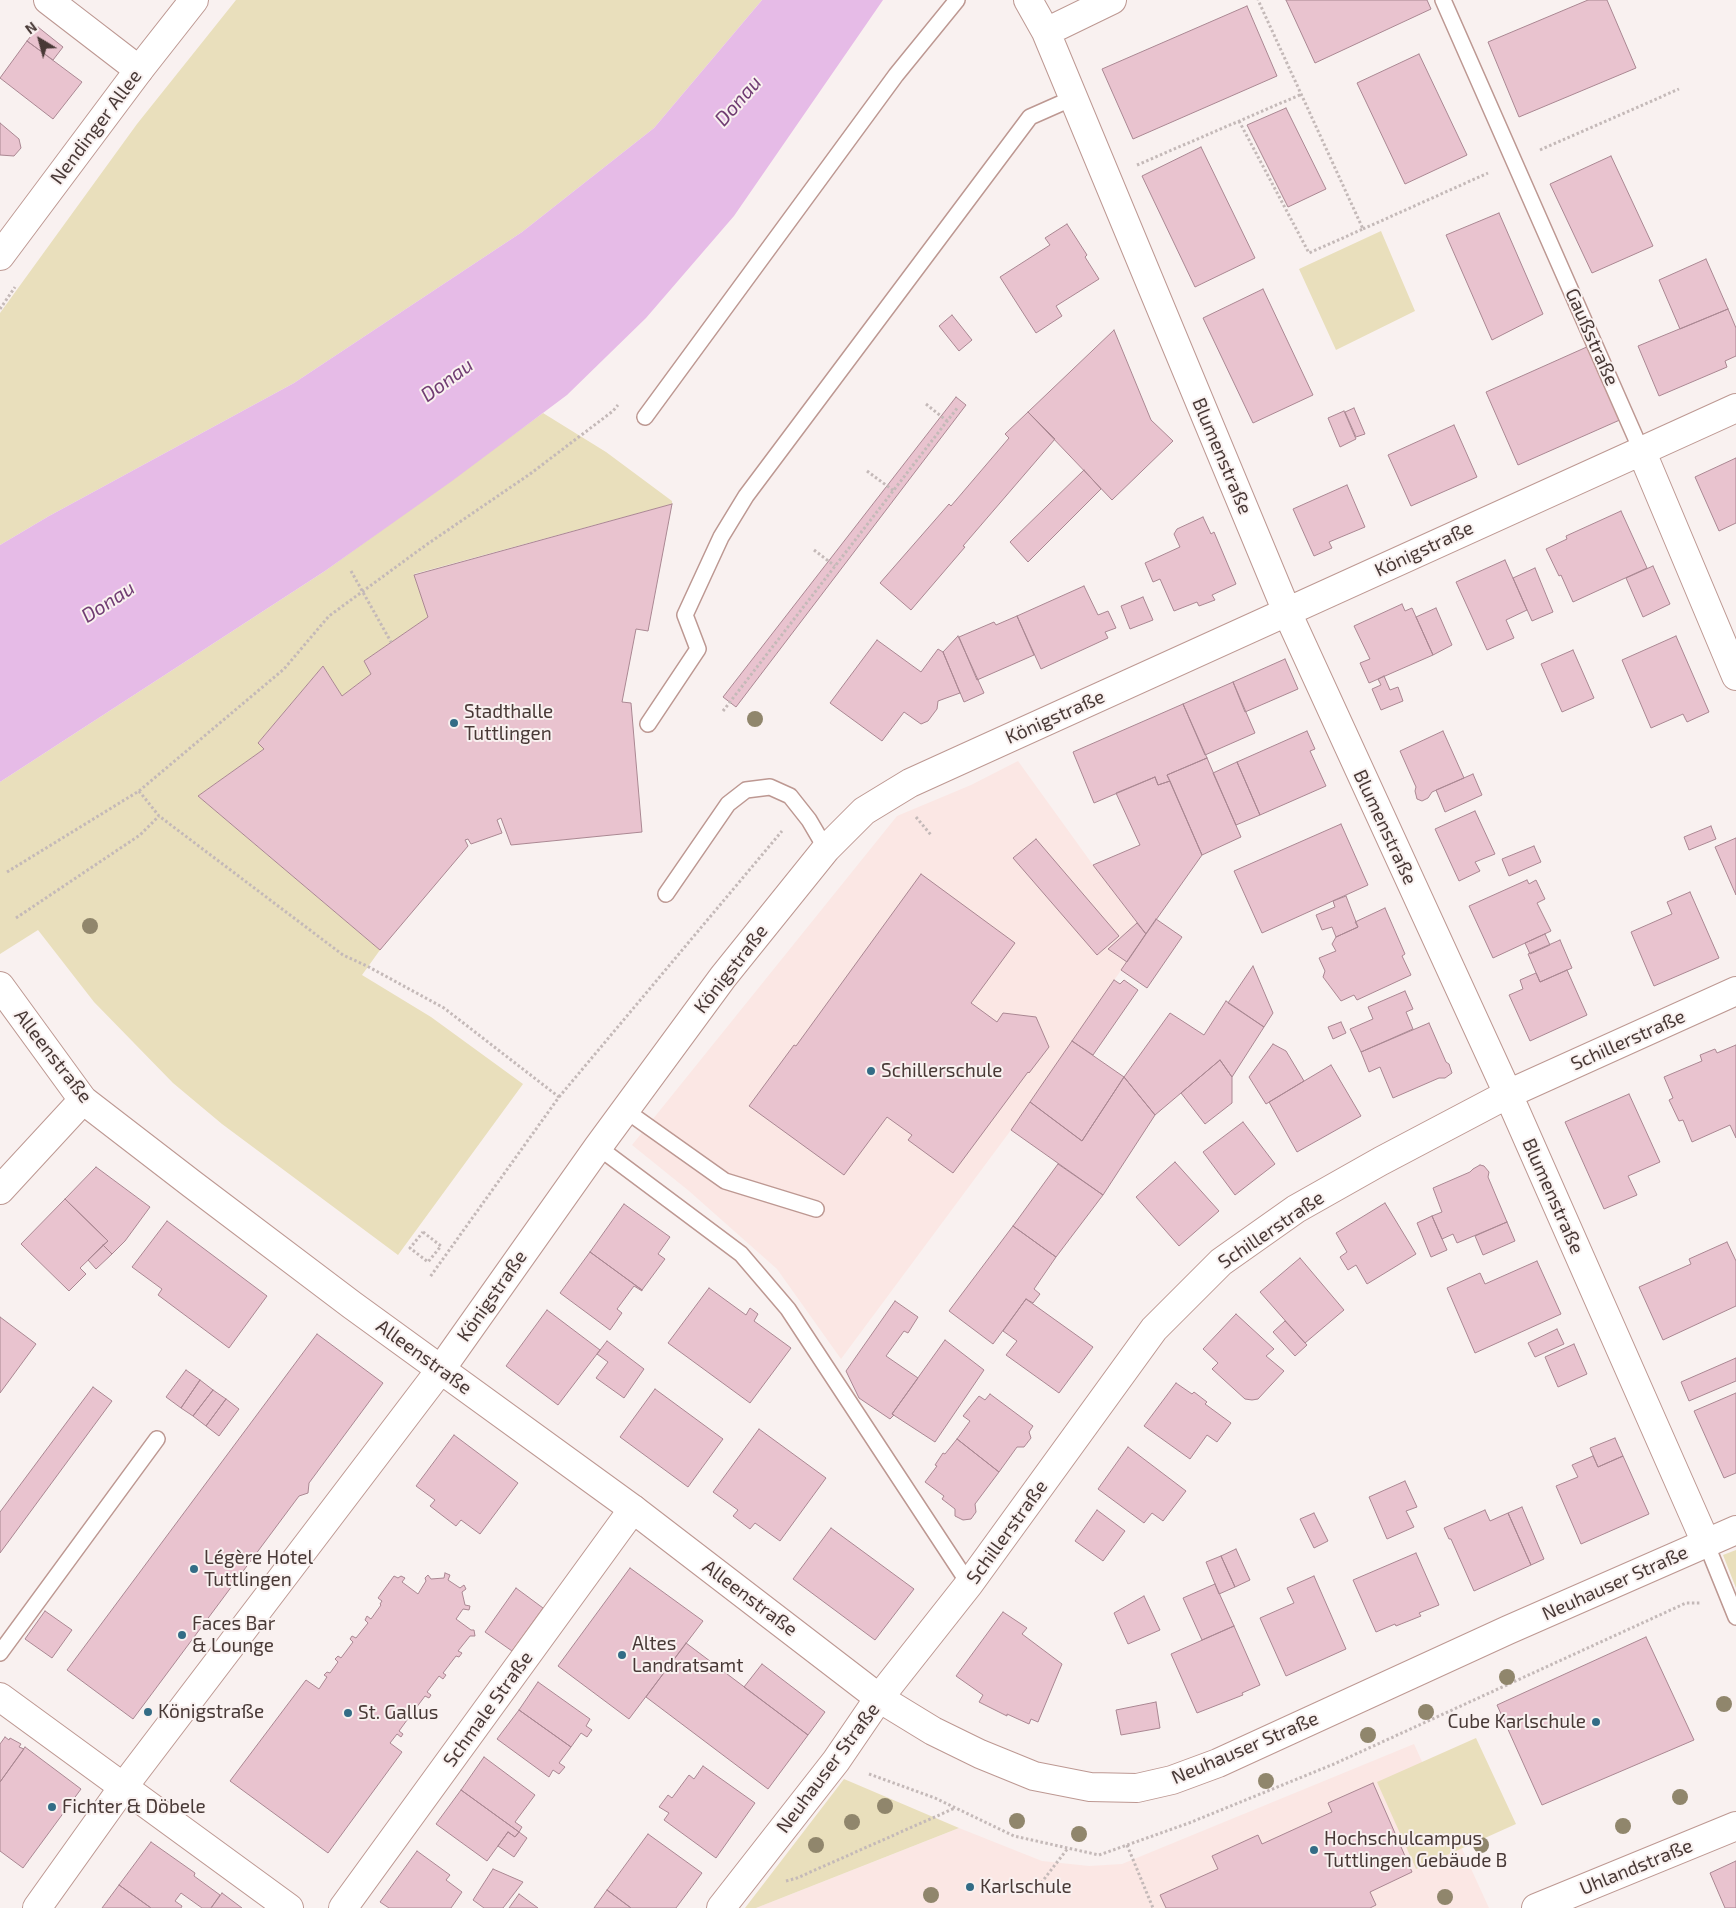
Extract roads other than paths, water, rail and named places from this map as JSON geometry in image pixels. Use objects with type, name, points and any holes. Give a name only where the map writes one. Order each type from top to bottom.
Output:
[{"type":"street","points":[[48,0],[138,70]]},
{"type":"street","name":"Nendinger Allee","points":[[0,256],[138,70],[194,0]]},
{"type":"street","name":"Blumenstraße","points":[[1028,0],[1046,32],[1287,612],[1508,1094],[1706,1543]]},
{"type":"street","points":[[1046,32],[1112,0]]},
{"type":"street","name":"Königstraße","points":[[37,1908],[124,1786],[441,1368],[598,1147],[724,977],[826,849],[864,811],[910,783],[1736,408]]},
{"type":"street","name":"Gaußstraße","points":[[1641,450],[1736,676]]},
{"type":"street","name":"Alleenstraße","points":[[0,986],[83,1100],[337,1294],[441,1368],[633,1510],[879,1698]]},
{"type":"street","name":"Schillerstraße","points":[[879,1698],[970,1584],[1154,1329],[1221,1262],[1296,1209],[1381,1161],[1508,1094],[1736,991]]},
{"type":"street","points":[[0,1190],[83,1100]]},
{"type":"street","name":"Schmale Straße","points":[[343,1908],[633,1510]]},
{"type":"street","name":"Neuhauser Straße","points":[[721,1908],[836,1761],[879,1698],[933,1731],[980,1754],[1034,1776],[1090,1787],[1137,1788],[1172,1780],[1218,1763],[1499,1634],[1736,1530]]},
{"type":"street","points":[[0,1697],[289,1908]]},
{"type":"street","name":"Uhlandstraße","points":[[1536,1908],[1736,1826]]},
{"type":"lane","points":[[645,417],[896,75],[957,0]]},
{"type":"lane","name":"Gaußstraße","points":[[1443,0],[1641,450]]},
{"type":"lane","points":[[648,724],[698,649],[685,615],[721,537],[746,496],[1030,117],[1073,98]]},
{"type":"lane","points":[[666,894],[728,804],[746,790],[770,787],[790,796],[826,849]]},
{"type":"lane","points":[[625,1110],[725,1182],[816,1209]]},
{"type":"lane","points":[[598,1147],[741,1254],[788,1309],[970,1584]]},
{"type":"lane","points":[[0,1653],[157,1440]]},
{"type":"lane","name":"Blumenstraße","points":[[1706,1543],[1736,1617]]},
{"type":"water","name":"Donau","points":[[762,0],[883,0],[734,216],[646,318],[567,395],[452,481],[325,571],[0,782],[0,545],[49,516],[294,383],[522,232],[654,128]]},
{"type":"place","name":"Stadthalle Tuttlingen","points":[[454,723]]},
{"type":"place","name":"Schillerschule","points":[[871,1071]]},
{"type":"place","name":"Légère Hotel Tuttlingen","points":[[194,1569]]},
{"type":"place","name":"Faces Bar & Lounge","points":[[182,1635]]},
{"type":"place","name":"Altes Landratsamt","points":[[622,1655]]},
{"type":"place","name":"Königstraße","points":[[148,1712]]},
{"type":"place","name":"St. Gallus","points":[[348,1713]]},
{"type":"place","name":"Cube Karlschule","points":[[1596,1722]]},
{"type":"place","name":"Fichter & Döbele","points":[[52,1807]]},
{"type":"place","name":"Hochschulcampus Tuttlingen Gebäude B","points":[[1314,1850]]},
{"type":"place","name":"Karlschule","points":[[970,1887]]}]
